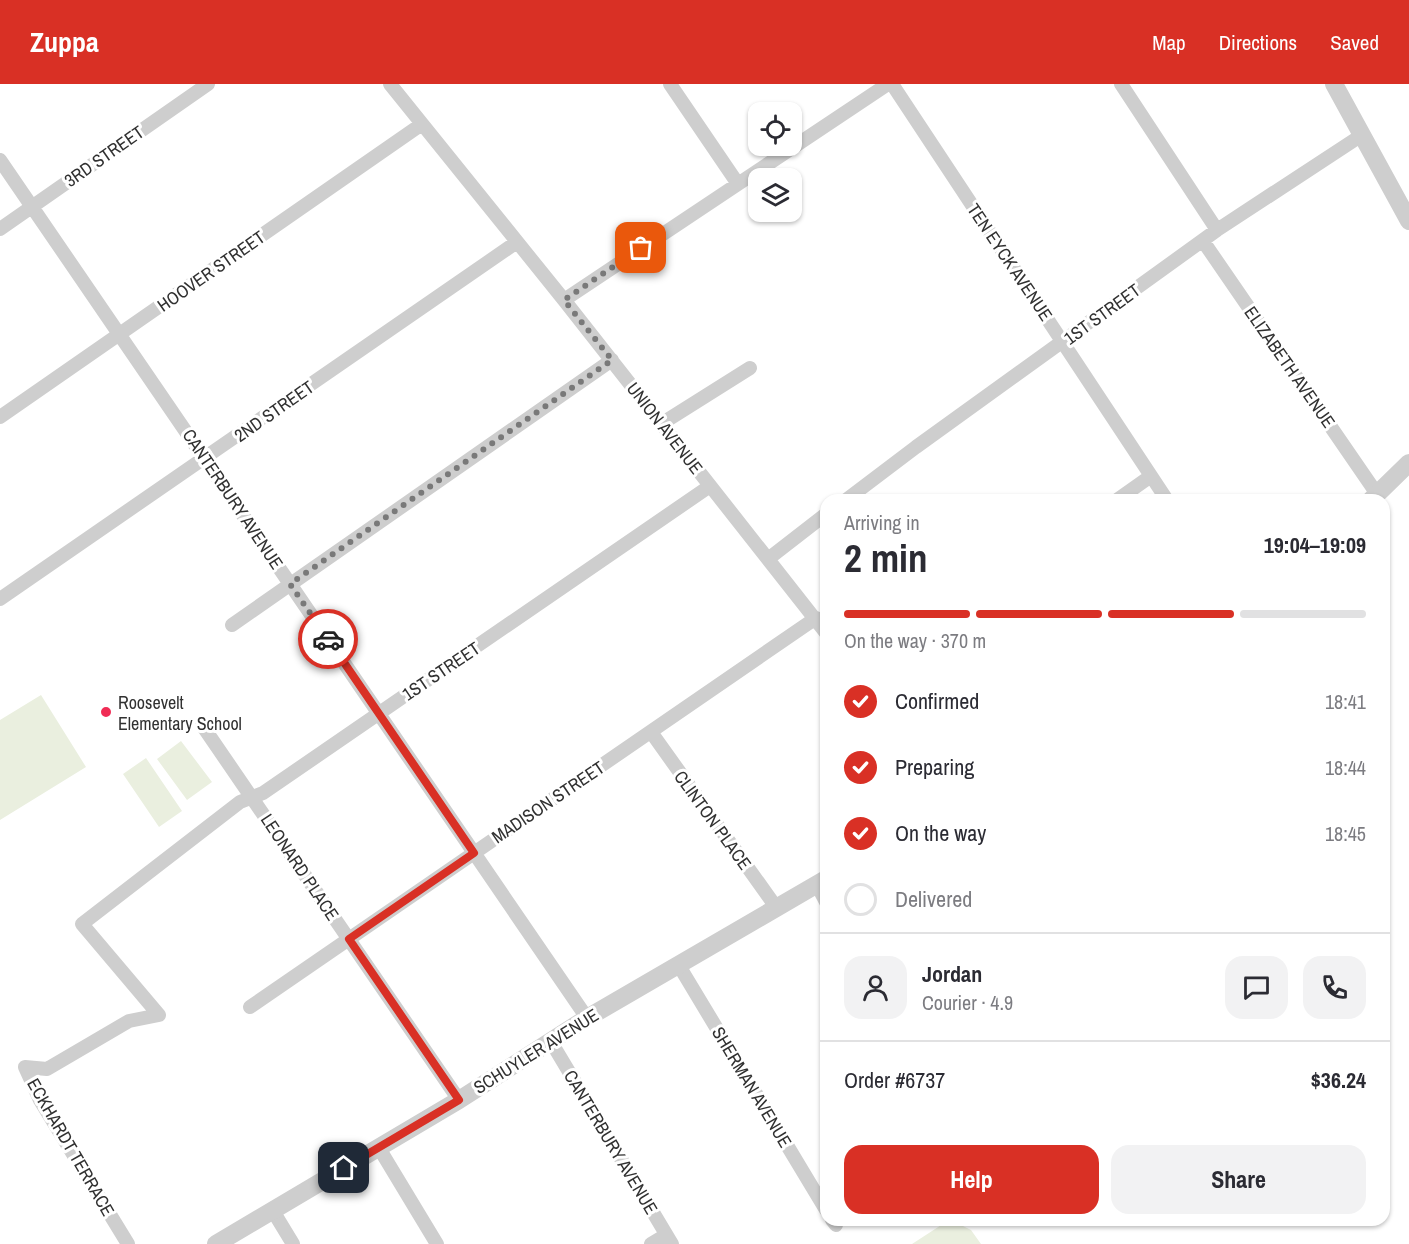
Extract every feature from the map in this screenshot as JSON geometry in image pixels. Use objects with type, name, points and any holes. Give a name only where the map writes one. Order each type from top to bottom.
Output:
[{"type":"street","name":"3RD STREET","points":[[0,229],[208,84]]},
{"type":"street","name":"UNION AVENUE","points":[[390,84],[820,624]]},
{"type":"street","points":[[670,84],[738,184]]},
{"type":"street","points":[[564,300],[890,84]]},
{"type":"street","name":"TEN EYCK AVENUE","points":[[890,84],[1163,494]]},
{"type":"street","points":[[1121,84],[1218,231]]},
{"type":"street","points":[[1334,84],[1409,221]]},
{"type":"street","name":"HOOVER STREET","points":[[0,417],[422,124]]},
{"type":"street","name":"1ST STREET","points":[[854,494],[1203,241],[1362,135]]},
{"type":"street","name":"CANTERBURY AVENUE","points":[[0,160],[586,1018]]},
{"type":"street","name":"ELIZABETH AVENUE","points":[[1203,241],[1372,494]]},
{"type":"street","name":"2ND STREET","points":[[0,599],[517,242]]},
{"type":"street","points":[[232,625],[612,360]]},
{"type":"street","points":[[661,424],[750,368]]},
{"type":"street","points":[[1377,494],[1409,463]]},
{"type":"street","points":[[1126,494],[1151,476]]},
{"type":"street","name":"1ST STREET","points":[[172,855],[178,848],[240,802],[263,793],[710,486]]},
{"type":"street","points":[[768,559],[820,519]]},
{"type":"street","name":"MADISON STREET","points":[[250,1007],[816,618]]},
{"type":"street","name":"LEONARD PLACE","points":[[202,724],[459,1100]]},
{"type":"street","name":"CLINTON PLACE","points":[[651,732],[776,907]]},
{"type":"street","name":"ECKHARDT TERRACE","points":[[128,1244],[40,1100],[25,1067],[47,1069],[129,1021],[159,1015],[82,924],[172,855]]},
{"type":"street","name":"SCHUYLER AVENUE","points":[[216,1244],[459,1100],[586,1018],[820,883]]},
{"type":"street","name":"SHERMAN AVENUE","points":[[678,964],[820,1200]]},
{"type":"street","name":"CANTERBURY AVENUE","points":[[550,1040],[669,1239]]},
{"type":"street","points":[[379,1148],[437,1244]]},
{"type":"street","points":[[273,1211],[293,1244]]},
{"type":"street","points":[[651,1244],[669,1239]]},
{"type":"green space","points":[[41,695],[86,767],[0,820],[0,720]]},
{"type":"green space","points":[[181,741],[212,782],[187,800],[157,759]]},
{"type":"green space","points":[[146,758],[182,811],[159,827],[123,774]]},
{"type":"green space","points":[[940,1226],[963,1226],[971,1230],[981,1244],[912,1244]]},
{"type":"way so far","points":[[328,639],[290,584],[612,360],[564,300],[641,248]]},
{"type":"place","name":"Roosevelt Elementary School","points":[[106,712]]},
{"type":"route","points":[[328,639],[474,853],[349,939],[459,1100],[344,1168]]}]
